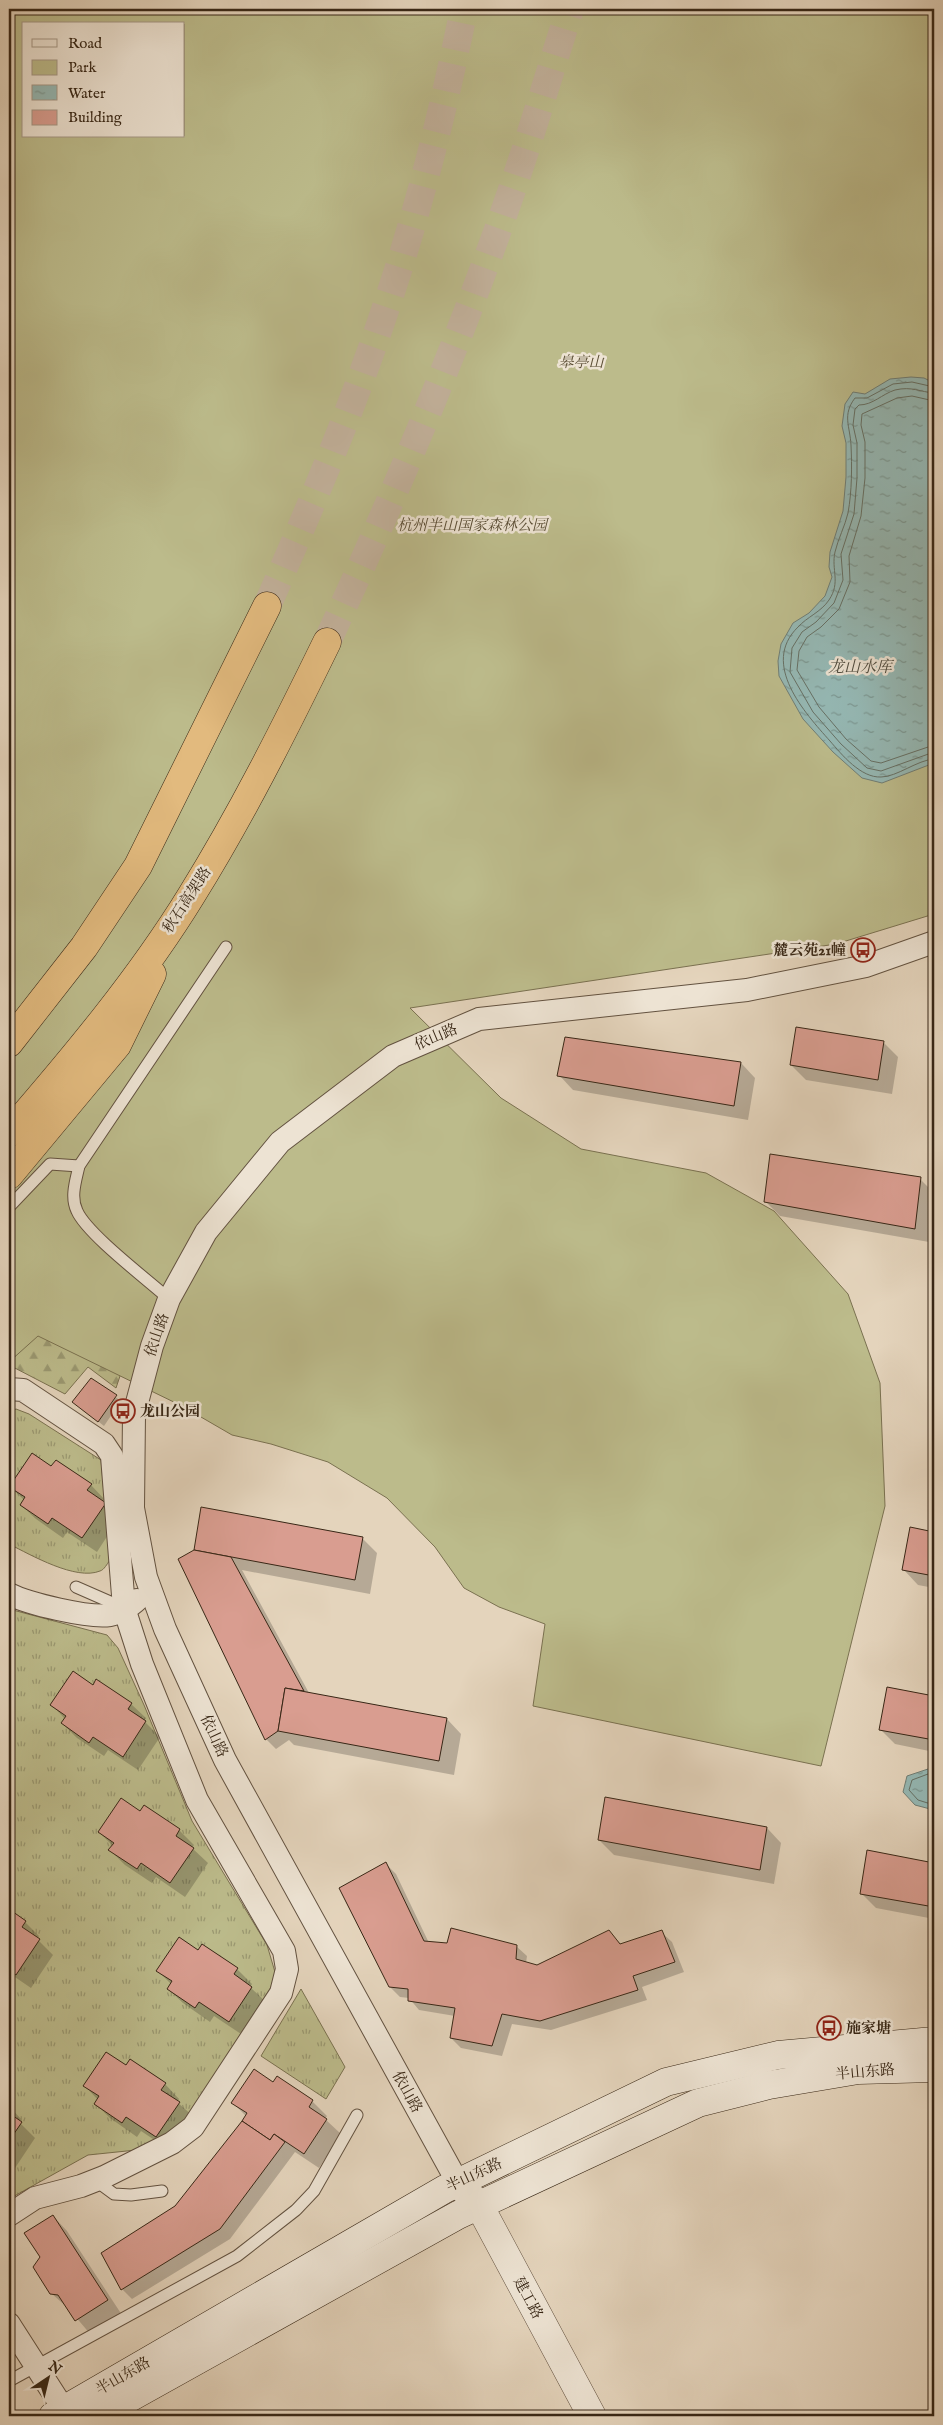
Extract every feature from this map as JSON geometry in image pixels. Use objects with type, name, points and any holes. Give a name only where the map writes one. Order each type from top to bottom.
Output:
[{"type":"highway","points":[[9,1043],[84,947],[138,866],[267,606]]},
{"type":"highway","name":"秋石高架路","points":[[9,1133],[130,984],[191,897],[262,776],[327,642]]},
{"type":"highway","points":[[9,1175],[117,1046],[191,897]]},
{"type":"highway","points":[[9,1018],[84,947]]},
{"type":"main road","name":"半山东路","points":[[62,2414],[444,2189],[458,2184],[666,2082],[778,2055],[934,2041]]},
{"type":"main road","name":"半山东路","points":[[97,2416],[479,2205],[698,2103],[768,2084],[858,2070],[934,2068]]},
{"type":"main road","name":"建工路","points":[[458,2184],[479,2205],[592,2416]]},
{"type":"street","name":"依山路","points":[[458,2184],[225,1760],[165,1629],[149,1586],[133,1508],[134,1414],[152,1346],[170,1299],[206,1232],[280,1142],[393,1056],[479,1019],[747,990],[866,966],[934,942]]},
{"type":"street","points":[[9,1390],[23,1390],[104,1444],[112,1456],[124,1608],[142,1664],[197,1800],[284,1951],[287,1970],[281,1993],[265,2020],[193,2127],[172,2144],[95,2180],[35,2198],[9,2215]]},
{"type":"street","points":[[9,1594],[22,1600],[82,1612],[112,1615],[134,1603],[149,1586]]},
{"type":"street","points":[[9,2324],[37,2366],[62,2414]]},
{"type":"lane","points":[[170,1299],[92,1231],[77,1212],[73,1196],[79,1166],[226,947]]},
{"type":"lane","points":[[9,1207],[50,1164],[79,1166]]},
{"type":"lane","points":[[76,1587],[124,1608]]},
{"type":"lane","points":[[9,2381],[237,2256],[296,2210],[314,2191],[358,2115]]},
{"type":"lane","points":[[95,2180],[114,2194],[131,2195],[162,2191]]},
{"type":"green space","name":"杭州半山国家森林公园","points":[[9,9],[934,9],[934,914],[836,944],[410,1008],[501,1098],[581,1149],[706,1173],[774,1211],[848,1294],[880,1383],[885,1506],[821,1766],[533,1706],[545,1624],[499,1607],[464,1588],[435,1547],[387,1498],[328,1462],[271,1444],[232,1435],[182,1406],[38,1336],[9,1362]]},
{"type":"green space","points":[[9,1321],[124,1364],[116,1388],[88,1367],[65,1394],[9,1365]]},
{"type":"green space","points":[[16,1409],[29,1414],[101,1460],[110,1560],[101,1570],[79,1573],[66,1570],[9,1544],[9,1412]]},
{"type":"green space","points":[[9,1609],[107,1635],[118,1648],[192,1821],[267,1945],[275,1972],[271,1987],[196,2103],[183,2128],[146,2149],[88,2155],[9,2199]]},
{"type":"green space","points":[[301,1989],[345,2067],[326,2099],[261,2056]]},
{"type":"water","name":"龙山水库","points":[[924,378],[934,383],[934,763],[882,783],[862,778],[833,752],[803,719],[779,676],[778,661],[781,644],[793,623],[809,613],[825,596],[832,577],[829,567],[830,552],[843,511],[846,477],[846,443],[842,426],[845,404],[853,392],[865,394],[890,379]]},
{"type":"water","points":[[928,1769],[934,1769],[934,1810],[915,1805],[903,1792],[907,1776]]},
{"type":"building","points":[[796,1027],[884,1041],[878,1080],[790,1065]]},
{"type":"building","points":[[565,1037],[741,1062],[734,1106],[557,1076]]},
{"type":"building","points":[[770,1154],[921,1177],[915,1229],[764,1202]]},
{"type":"building","points":[[91,1378],[117,1395],[98,1422],[72,1402]]},
{"type":"building","points":[[32,1453],[51,1466],[56,1460],[92,1484],[87,1490],[106,1503],[82,1538],[52,1518],[48,1524],[20,1505],[25,1497],[9,1487]]},
{"type":"building","points":[[201,1507],[363,1537],[355,1580],[194,1550]]},
{"type":"building","points":[[910,1527],[934,1532],[934,1576],[902,1570]]},
{"type":"building","points":[[194,1550],[231,1557],[304,1691],[285,1688],[278,1731],[265,1740],[178,1559]]},
{"type":"building","points":[[73,1671],[93,1685],[96,1679],[132,1703],[128,1709],[146,1721],[123,1757],[93,1737],[89,1743],[61,1723],[66,1716],[50,1705]]},
{"type":"building","points":[[887,1687],[934,1696],[934,1740],[879,1730]]},
{"type":"building","points":[[285,1688],[447,1718],[439,1761],[278,1731]]},
{"type":"building","points":[[605,1797],[767,1827],[760,1870],[598,1840]]},
{"type":"building","points":[[121,1798],[140,1811],[144,1805],[180,1829],[176,1836],[194,1848],[170,1883],[141,1863],[137,1869],[108,1850],[114,1843],[98,1832]]},
{"type":"building","points":[[867,1850],[934,1863],[934,1907],[860,1894]]},
{"type":"building","points":[[386,1862],[424,1941],[447,1943],[451,1928],[517,1945],[516,1959],[537,1965],[609,1930],[620,1944],[662,1930],[675,1962],[633,1976],[638,1990],[540,2021],[502,2014],[492,2046],[450,2038],[455,2008],[408,2001],[408,1989],[389,1987],[339,1888]]},
{"type":"building","points":[[9,1909],[26,1921],[22,1927],[40,1939],[16,1975],[9,1970]]},
{"type":"building","points":[[179,1937],[198,1950],[202,1944],[238,1968],[234,1974],[252,1987],[229,2022],[199,2002],[195,2008],[167,1989],[172,1981],[156,1971]]},
{"type":"building","points":[[106,2052],[126,2065],[130,2059],[166,2083],[161,2090],[180,2102],[156,2137],[126,2117],[122,2123],[94,2104],[99,2096],[83,2086]]},
{"type":"building","points":[[254,2069],[273,2082],[277,2076],[313,2100],[309,2107],[327,2119],[304,2154],[274,2134],[270,2140],[242,2121],[247,2113],[231,2103]]},
{"type":"building","points":[[9,2113],[22,2122],[9,2141]]},
{"type":"building","points":[[242,2121],[270,2140],[274,2134],[285,2142],[220,2229],[121,2290],[101,2253],[175,2206]]},
{"type":"building","points":[[53,2215],[108,2300],[75,2321],[58,2295],[50,2294],[33,2267],[40,2257],[24,2233]]},
{"type":"tunnel","points":[[267,606],[331,455],[375,340],[400,265],[430,156],[464,9]]},
{"type":"tunnel","points":[[327,642],[428,412],[474,296],[516,178],[570,9]]},
{"type":"place","name":"麓云苑21幢","points":[[863,950]]},
{"type":"place","name":"龙山公园","points":[[123,1411]]},
{"type":"place","name":"施家塘","points":[[829,2028]]},
{"type":"park label","name":"皋亭山","points":[[581,362]]}]
